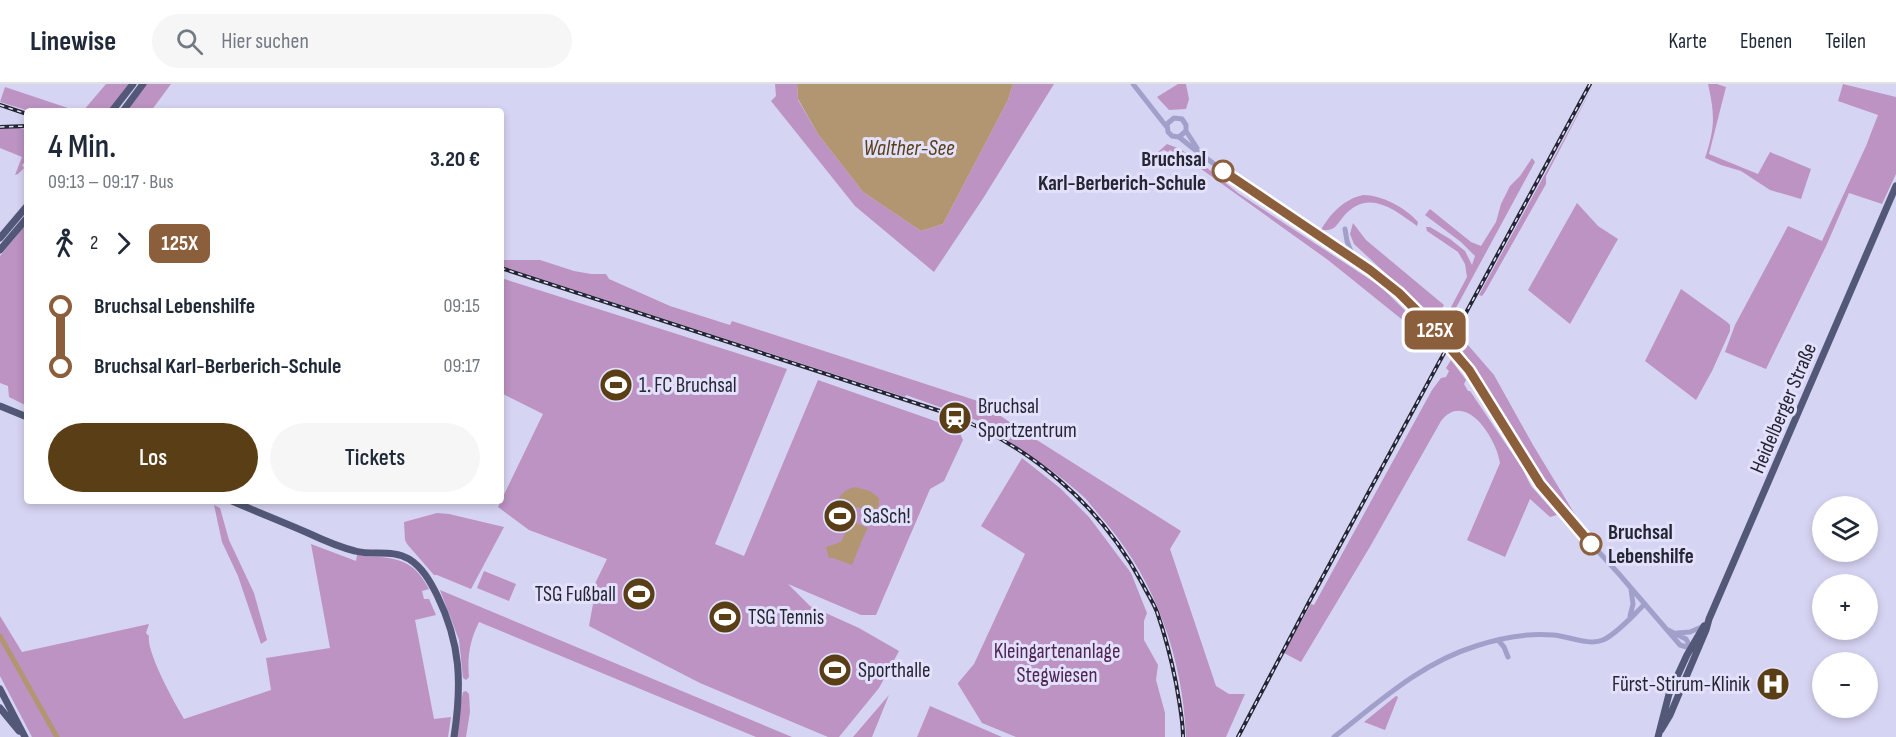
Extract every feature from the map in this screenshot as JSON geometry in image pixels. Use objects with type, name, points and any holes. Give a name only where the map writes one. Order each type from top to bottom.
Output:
[{"type":"main road","points":[[114,108],[133,84]]},
{"type":"main road","points":[[125,108],[143,84]]},
{"type":"main road","name":"Heidelberger Straße","points":[[1709,619],[1896,186]]},
{"type":"main road","points":[[0,238],[24,210]]},
{"type":"main road","points":[[0,250],[24,222]]},
{"type":"main road","points":[[0,406],[24,416]]},
{"type":"main road","points":[[239,504],[355,551],[395,554],[409,559],[423,572],[440,601],[452,632],[458,659],[459,676],[454,737]]},
{"type":"main road","points":[[1694,650],[1709,619]]},
{"type":"main road","points":[[1659,734],[1669,694],[1709,619]]},
{"type":"main road","points":[[0,689],[24,737]]},
{"type":"main road","points":[[0,708],[24,737]]},
{"type":"street","points":[[1133,84],[1154,109],[1166,126],[1169,135],[1179,137],[1245,186],[1354,258],[1399,293],[1426,320],[1469,370],[1540,484],[1559,508],[1680,645],[1694,650]]},
{"type":"street","points":[[1154,109],[1172,119],[1180,118],[1184,121],[1186,131],[1199,152]]},
{"type":"street","points":[[1166,126],[1172,119]]},
{"type":"street","points":[[1179,137],[1186,131]]},
{"type":"street","points":[[1345,229],[1354,258]]},
{"type":"street","points":[[1630,617],[1631,588]]},
{"type":"street","points":[[1334,737],[1406,681],[1454,654],[1498,640],[1552,635],[1600,641],[1609,637],[1645,604]]},
{"type":"street","points":[[1677,633],[1694,631],[1704,626]]},
{"type":"street","points":[[1667,629],[1686,639],[1694,650]]},
{"type":"street","points":[[1498,640],[1508,657]]},
{"type":"green space","points":[[106,84],[129,84],[110,108],[86,108]]},
{"type":"green space","points":[[145,84],[171,84],[153,108],[127,108]]},
{"type":"green space","points":[[775,84],[797,84],[798,100],[818,134],[863,192],[921,231],[943,224],[1008,100],[1013,84],[1054,84],[934,272],[855,206],[771,101],[776,96]]},
{"type":"green space","points":[[1178,84],[1186,84],[1189,99],[1186,109],[1169,110],[1157,97]]},
{"type":"green space","points":[[1594,84],[1546,176],[1546,184],[1485,292],[1482,296],[1479,295]]},
{"type":"green space","points":[[1708,84],[1726,87],[1709,154],[1758,174],[1770,152],[1811,169],[1801,199],[1770,190],[1741,171],[1705,158],[1713,121]]},
{"type":"green space","points":[[1843,84],[1896,97],[1896,174],[1882,204],[1849,193],[1827,244],[1766,369],[1725,352],[1735,325],[1788,226],[1822,241],[1866,146],[1878,115],[1838,101]]},
{"type":"green space","points":[[5,87],[68,108],[24,109],[0,102]]},
{"type":"green space","points":[[0,129],[24,129],[24,163],[22,165],[24,168],[18,174],[15,175],[22,157],[0,148]]},
{"type":"green space","points":[[1167,144],[1180,149],[1201,163],[1238,193],[1380,286],[1429,334],[1425,338],[1328,260],[1197,166],[1170,150],[1157,153]]},
{"type":"green space","points":[[1532,158],[1535,162],[1444,330],[1441,326],[1467,277],[1465,264],[1458,252],[1427,231],[1426,227],[1450,239],[1465,251],[1472,265],[1475,256],[1461,242],[1425,215],[1430,209],[1471,242],[1481,246],[1496,222],[1501,204],[1510,186]]},
{"type":"green space","points":[[1363,195],[1378,197],[1400,207],[1418,222],[1417,226],[1390,208],[1371,203],[1352,208],[1332,229],[1321,230],[1338,208]]},
{"type":"green space","points":[[1577,203],[1598,226],[1618,239],[1570,324],[1528,290]]},
{"type":"green space","points":[[1353,223],[1366,240],[1444,305],[1435,319],[1354,244],[1350,234]]},
{"type":"green space","points":[[24,227],[24,404],[9,397],[8,386],[0,383],[0,256]]},
{"type":"green space","points":[[504,260],[540,260],[574,271],[606,274],[609,279],[670,306],[730,325],[732,321],[990,405],[998,414],[1021,430],[1181,531],[1170,549],[1216,686],[1229,694],[1245,694],[1226,737],[1186,737],[1179,679],[1164,623],[1139,570],[1124,546],[1085,498],[987,424],[906,395],[905,397],[504,267]]},
{"type":"green space","points":[[504,279],[787,369],[715,544],[744,556],[818,380],[958,429],[963,440],[944,481],[930,489],[876,615],[861,615],[788,584],[810,606],[859,628],[899,651],[879,688],[839,737],[828,737],[700,683],[589,626],[593,604],[589,596],[607,559],[529,530],[498,507],[499,504],[504,504],[504,495],[543,414],[504,394]]},
{"type":"green space","points":[[1681,289],[1730,325],[1730,331],[1712,371],[1696,400],[1645,361]]},
{"type":"green space","points":[[1461,337],[1494,375],[1585,531],[1531,461],[1481,377],[1458,345]]},
{"type":"green space","points":[[1451,360],[1466,380],[1464,384],[1468,391],[1522,468],[1531,486],[1557,515],[1550,517],[1530,499],[1505,557],[1467,540],[1500,463],[1493,442],[1479,421],[1470,414],[1460,411],[1451,413],[1441,421],[1301,662],[1284,653],[1311,604],[1314,605],[1432,390],[1441,378],[1446,377],[1449,371],[1446,368]]},
{"type":"green space","name":"Kleingartenanlage Stegwiesen","points":[[1022,458],[1060,488],[1089,517],[1131,573],[1147,613],[1144,621],[1144,640],[1158,665],[1156,680],[1165,713],[1165,737],[1016,737],[982,723],[958,684],[974,664],[1025,554],[981,526]]},
{"type":"green space","points":[[214,505],[220,508],[229,540],[254,593],[267,640],[261,644],[238,576],[222,542]]},
{"type":"green space","points":[[437,513],[504,527],[471,589],[434,575],[405,540],[404,522]]},
{"type":"green space","points":[[311,544],[356,561],[357,555],[399,560],[415,569],[422,578],[429,589],[422,591],[424,599],[429,599],[436,615],[415,620],[434,719],[451,717],[448,737],[32,737],[0,676],[0,616],[22,652],[149,624],[146,633],[149,636],[152,654],[184,719],[271,690],[266,658],[330,648]]},
{"type":"green space","points":[[484,571],[516,584],[509,601],[477,588]]},
{"type":"green space","points":[[440,590],[792,737],[756,737],[479,622],[471,642],[468,662],[469,677],[466,680],[463,678],[459,640]]},
{"type":"green space","points":[[466,691],[469,694],[470,712],[466,737],[454,737],[463,692]]},
{"type":"green space","points":[[889,695],[872,737],[853,737]]},
{"type":"green space","points":[[1396,696],[1398,697],[1385,730],[1364,722]]},
{"type":"green space","points":[[930,706],[1002,737],[917,737]]},
{"type":"water","name":"Walther-See","points":[[797,84],[1013,84],[1008,100],[943,224],[921,231],[863,192],[818,134],[798,99]]},
{"type":"water","points":[[855,487],[870,491],[879,498],[879,505],[875,510],[868,511],[857,507],[849,512],[839,507],[838,499],[841,495]]},
{"type":"water","points":[[851,521],[868,528],[852,565],[829,558],[826,547],[841,542]]},
{"type":"waterway","points":[[0,636],[57,737]]},
{"type":"railway","points":[[1238,737],[1590,84]]},
{"type":"railway","points":[[0,105],[24,113]]},
{"type":"railway","points":[[0,127],[24,126]]},
{"type":"railway","points":[[504,269],[946,413],[977,426],[1033,460],[1059,480],[1105,528],[1125,554],[1152,601],[1172,665],[1181,710],[1183,737]]},
{"type":"bus line","name":"125X","points":[[1223,171],[1335,244],[1399,293],[1426,320],[1469,370],[1540,484],[1591,544]]},
{"type":"place","name":"Bruchsal Karl-Berberich-Schule","points":[[1223,171]]},
{"type":"place","name":"1. FC Bruchsal","points":[[616,385]]},
{"type":"place","name":"Bruchsal Sportzentrum","points":[[955,418]]},
{"type":"place","name":"SaSch!","points":[[840,516]]},
{"type":"place","name":"Bruchsal Lebenshilfe","points":[[1591,544]]},
{"type":"place","name":"TSG Fußball","points":[[639,594]]},
{"type":"place","name":"TSG Tennis","points":[[725,617]]},
{"type":"place","name":"Sporthalle","points":[[835,670]]},
{"type":"place","name":"Fürst-Stirum-Klinik","points":[[1773,684]]}]
